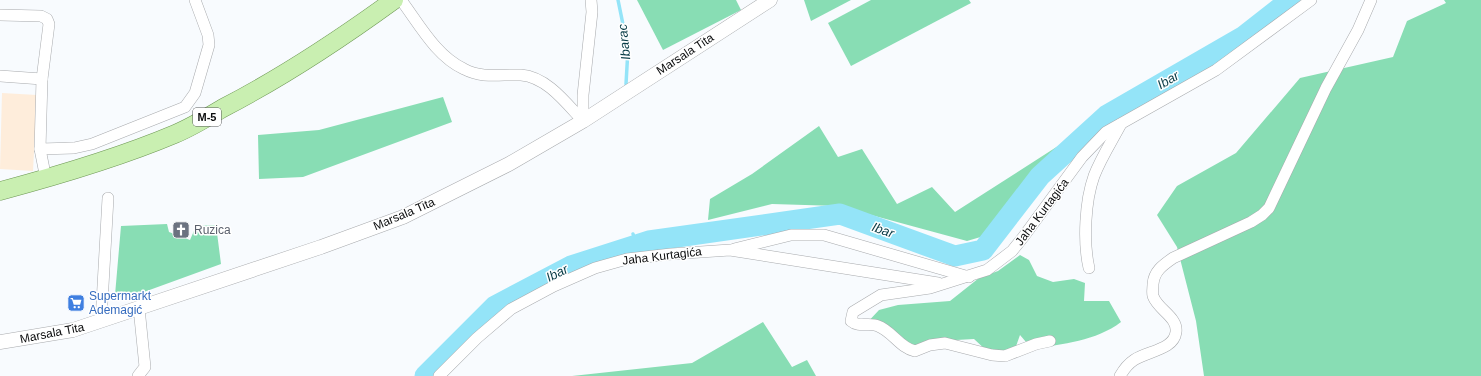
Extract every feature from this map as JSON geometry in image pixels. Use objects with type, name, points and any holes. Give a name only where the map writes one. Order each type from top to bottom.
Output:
[{"type":"main road","name":"M-5","points":[[0,191],[88,166],[176,133],[259,90],[302,64],[344,37],[394,0]]},
{"type":"street","points":[[40,149],[58,149],[92,144],[185,107],[195,93],[209,44],[208,35],[195,0]]},
{"type":"street","points":[[401,0],[443,55],[463,69],[489,76],[522,75],[547,84],[582,121]]},
{"type":"street","points":[[582,121],[591,0]]},
{"type":"street","name":"Marsala Tita","points":[[0,342],[73,330],[321,247],[403,217],[509,164],[582,121],[770,0]]},
{"type":"street","name":"Jaha Kurtagića","points":[[439,376],[477,338],[510,309],[554,286],[595,268],[627,259],[730,250],[791,235],[824,235],[969,277],[987,270],[1012,251],[1036,223],[1082,157],[1106,132],[1216,70],[1311,0]]},
{"type":"street","points":[[1120,376],[1126,366],[1136,359],[1167,346],[1174,339],[1176,330],[1173,319],[1160,307],[1153,296],[1154,278],[1161,266],[1173,258],[1251,222],[1262,215],[1269,208],[1326,88],[1358,30],[1371,0]]},
{"type":"street","points":[[0,15],[41,16],[47,19],[48,24],[42,79],[40,149],[46,179]]},
{"type":"street","points":[[0,76],[42,79]]},
{"type":"street","points":[[1089,268],[1086,246],[1091,189],[1104,155],[1122,123]]},
{"type":"street","points":[[101,321],[108,198]]},
{"type":"street","name":"Jaha Kurtagića","points":[[730,250],[878,274],[949,283]]},
{"type":"street","points":[[969,277],[919,290],[893,292],[881,295],[853,312],[851,321],[855,324],[870,324],[878,326],[906,347],[915,350],[930,345],[945,343],[992,355],[1005,356],[1036,344],[1050,341]]},
{"type":"street","points":[[138,308],[145,367],[138,376]]},
{"type":"shaded area","points":[[2,93],[37,95],[33,171],[0,169]]},
{"type":"green space","points":[[637,0],[736,0],[741,10],[663,50]]},
{"type":"green space","points":[[804,0],[851,0],[811,21]]},
{"type":"green space","points":[[871,0],[969,0],[971,3],[851,66],[828,23]]},
{"type":"green space","points":[[1444,0],[1481,0],[1481,376],[1204,376],[1196,321],[1177,247],[1157,215],[1177,186],[1236,153],[1300,78],[1393,57],[1407,21],[1446,3]]},
{"type":"green space","points":[[443,97],[452,122],[303,177],[259,179],[258,135],[319,130]]},
{"type":"green space","points":[[819,126],[838,157],[862,149],[897,204],[932,187],[955,212],[1058,146],[984,236],[967,241],[838,206],[772,204],[708,220],[710,199],[752,174]]},
{"type":"green space","points":[[167,224],[169,232],[190,240],[196,226],[216,225],[221,264],[144,292],[117,298],[115,295],[121,226]]},
{"type":"green space","points":[[1020,255],[1029,260],[1037,276],[1053,282],[1074,279],[1085,283],[1084,301],[1109,301],[1121,322],[1101,334],[1090,338],[1032,349],[1020,335],[1014,352],[987,351],[974,339],[956,340],[939,348],[915,348],[865,325],[879,310],[898,305],[950,301],[979,278],[998,271]]},
{"type":"green space","points":[[763,322],[792,367],[807,360],[816,376],[572,376],[692,363]]},
{"type":"waterway","name":"Ibarac","points":[[618,0],[628,49],[626,84]]},
{"type":"waterway","name":"Ibar","points":[[425,376],[495,306],[571,266],[649,241],[840,214],[955,256],[983,250],[1040,176],[1107,115],[1244,36],[1290,0]]},
{"type":"waterway","name":"Ibarac","points":[[633,234],[637,245]]},
{"type":"place","name":"Ruzica","points":[[181,230]]},
{"type":"place","name":"Supermarkt Ademagić","points":[[76,303]]}]
